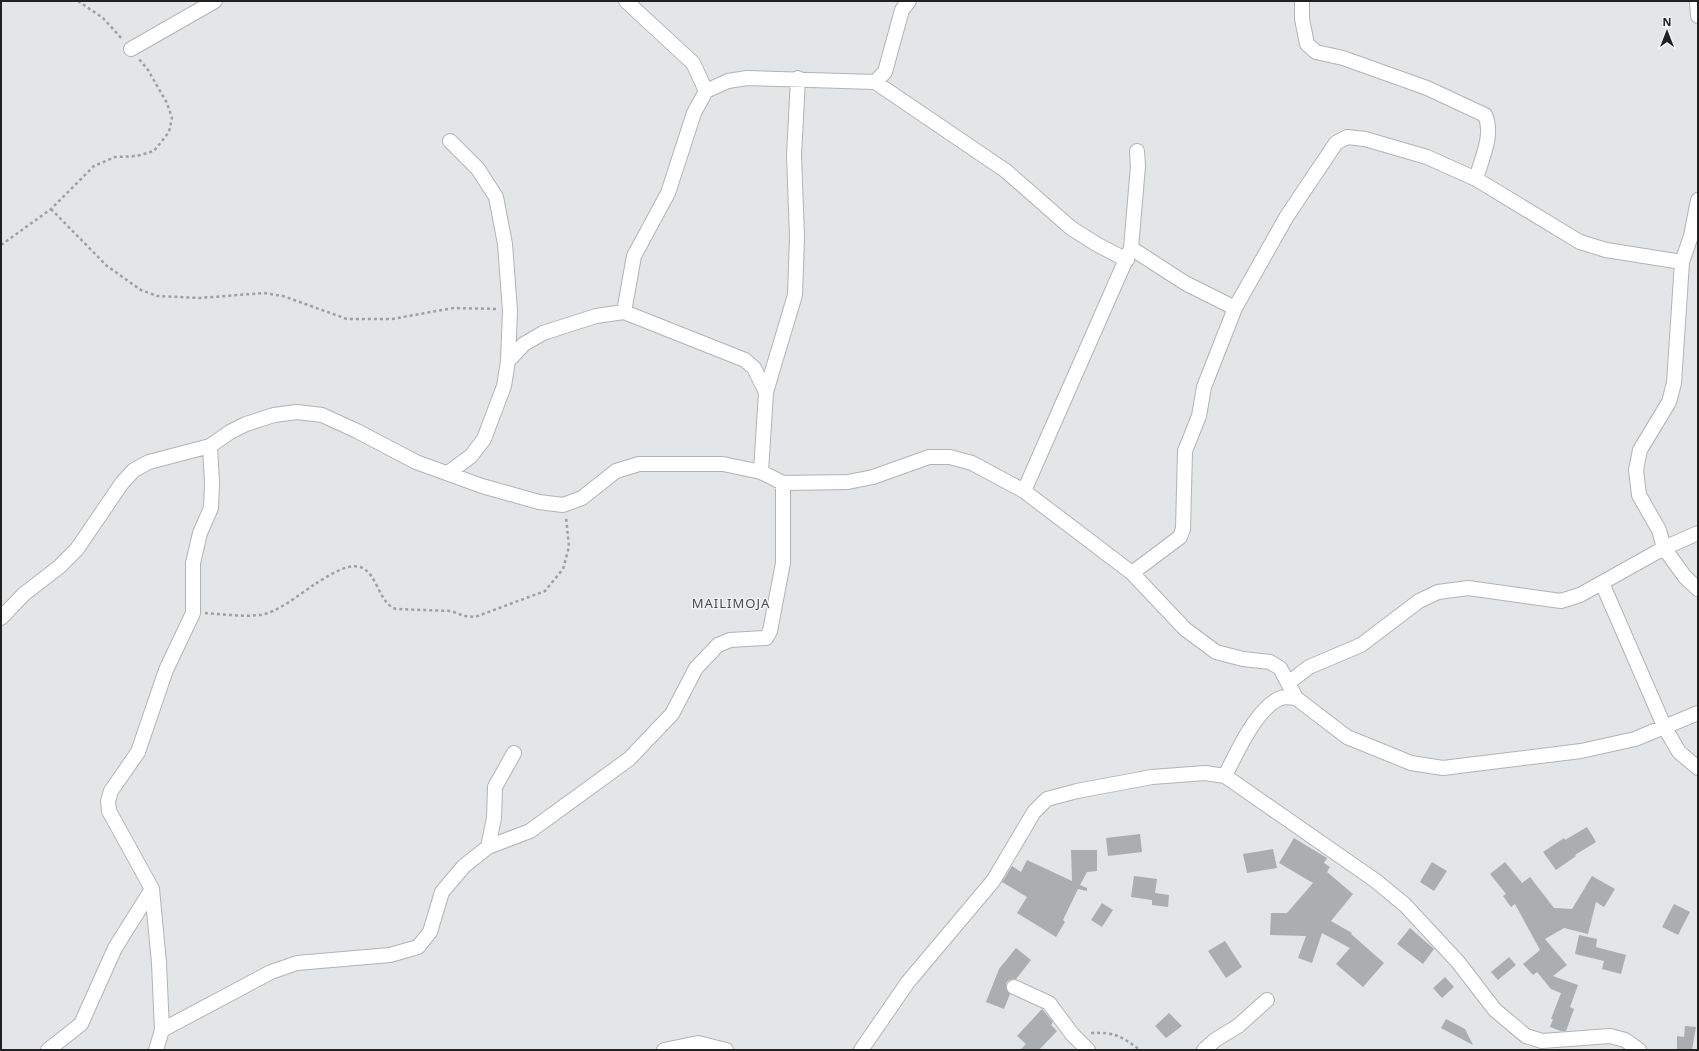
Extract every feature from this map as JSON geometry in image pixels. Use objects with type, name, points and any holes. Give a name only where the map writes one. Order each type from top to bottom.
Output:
[{"type":"street","points":[[131,49],[215,1]]},
{"type":"street","points":[[626,1],[693,63],[706,91]]},
{"type":"street","points":[[875,82],[885,72],[902,10],[909,1]]},
{"type":"street","points":[[1302,1],[1302,19],[1307,44],[1316,52],[1343,58],[1427,88],[1485,116],[1489,124],[1488,138],[1476,180]]},
{"type":"street","points":[[1697,1],[1698,16]]},
{"type":"street","points":[[624,312],[634,256],[668,194],[694,113],[706,91],[728,81],[747,78],[798,78],[875,82],[1006,171],[1071,228],[1098,245],[1129,254],[1235,308]]},
{"type":"street","points":[[761,472],[766,392],[795,295],[797,236],[794,156],[798,78]]},
{"type":"street","points":[[1132,573],[1180,537],[1183,529],[1184,451],[1199,416],[1204,387],[1235,308],[1287,216],[1336,143],[1348,137],[1365,139],[1395,146],[1427,157],[1476,180],[1580,242],[1606,250],[1682,262]]},
{"type":"street","points":[[448,473],[471,456],[484,438],[504,386],[508,361],[510,311],[505,244],[496,197],[478,169],[450,141]]},
{"type":"street","points":[[1024,491],[1129,254],[1138,166],[1136,151]]},
{"type":"street","points":[[1698,200],[1691,236],[1682,262],[1674,383],[1669,402],[1640,450],[1636,470],[1639,495],[1659,530],[1664,548],[1685,577],[1698,589]]},
{"type":"street","points":[[508,361],[524,344],[543,333],[596,316],[624,312],[745,360],[754,368],[766,392]]},
{"type":"street","points":[[1,618],[24,594],[59,568],[77,549],[122,483],[134,470],[149,462],[210,446],[230,432],[246,424],[274,415],[297,412],[322,415],[358,431],[416,462],[482,486],[539,502],[563,505],[582,498],[616,471],[639,464],[723,464],[761,472],[783,483],[848,482],[873,477],[928,457],[943,457],[972,463],[1024,491],[1132,573],[1185,630],[1216,652],[1243,660],[1270,662],[1280,668],[1296,698],[1347,737],[1411,763],[1443,768],[1581,751],[1635,739],[1665,728],[1698,713]]},
{"type":"street","points":[[156,1050],[162,1030],[159,963],[152,889],[109,811],[108,801],[111,791],[138,752],[166,670],[193,613],[193,562],[200,533],[211,508],[212,483],[210,446]]},
{"type":"street","points":[[162,1030],[271,972],[297,963],[390,955],[418,947],[430,932],[442,892],[464,866],[488,847],[530,831],[629,759],[672,714],[696,668],[718,645],[730,640],[766,638],[770,631],[783,563],[783,483]]},
{"type":"street","points":[[1288,683],[1309,667],[1361,645],[1419,601],[1438,592],[1468,588],[1561,601],[1580,595],[1664,548],[1698,533]]},
{"type":"street","points":[[1602,583],[1665,728],[1679,752],[1698,768]]},
{"type":"street","points":[[1280,668],[1309,667]]},
{"type":"street","points":[[1225,776],[1240,744],[1266,709],[1276,700],[1286,696],[1296,698]]},
{"type":"street","points":[[488,847],[494,818],[495,787],[514,753]]},
{"type":"street","points":[[861,1050],[908,982],[993,881],[1034,812],[1047,800],[1077,791],[1152,777],[1205,773],[1225,776],[1376,881],[1405,905],[1458,962],[1495,1010],[1526,1036],[1542,1041],[1610,1036],[1625,1040],[1639,1050]]},
{"type":"street","points":[[48,1050],[81,1024],[115,948],[152,889]]},
{"type":"street","points":[[1014,987],[1049,1004],[1072,1034],[1088,1050]]},
{"type":"street","points":[[1204,1050],[1214,1040],[1238,1026],[1267,1000]]},
{"type":"street","points":[[664,1050],[698,1043],[726,1050]]},
{"type":"path","points":[[1,245],[51,210],[94,166],[115,157],[137,156],[154,151],[169,132],[172,118],[167,103],[148,70],[103,18],[78,1]]},
{"type":"path","points":[[51,210],[107,266],[141,290],[157,296],[199,298],[264,293],[283,296],[347,319],[392,319],[453,308],[488,308],[510,311]]},
{"type":"path","points":[[193,613],[260,615],[271,611],[327,577],[351,566],[361,568],[368,572],[389,607],[396,609],[450,610],[464,616],[475,617],[544,591],[563,569],[569,546],[568,524],[563,505]]},
{"type":"path","points":[[1072,1034],[1109,1032],[1123,1038],[1140,1050]]},
{"type":"building","points":[[1587,827],[1596,842],[1575,855],[1576,856],[1556,870],[1543,852],[1564,838],[1565,840]]},
{"type":"building","points":[[1140,834],[1142,852],[1108,856],[1106,838]]},
{"type":"building","points":[[1294,838],[1327,858],[1324,863],[1330,867],[1327,872],[1353,894],[1331,921],[1352,933],[1351,934],[1384,963],[1363,987],[1336,964],[1350,948],[1322,933],[1312,963],[1298,958],[1306,936],[1270,935],[1271,913],[1287,913],[1313,883],[1279,863]]},
{"type":"building","points":[[1273,849],[1277,868],[1247,873],[1243,854]]},
{"type":"building","points":[[1071,850],[1097,850],[1097,871],[1087,872],[1080,885],[1087,888],[1087,891],[1078,889],[1063,920],[1065,922],[1056,937],[1017,913],[1027,897],[1002,882],[1012,866],[1021,872],[1027,860],[1072,881]]},
{"type":"building","points":[[1432,862],[1447,871],[1434,891],[1420,882]]},
{"type":"building","points":[[1505,862],[1522,883],[1530,877],[1554,908],[1572,909],[1592,876],[1615,889],[1604,907],[1596,902],[1588,934],[1564,928],[1545,939],[1567,965],[1553,976],[1578,985],[1570,1007],[1574,1009],[1566,1031],[1561,1031],[1550,1027],[1553,1019],[1551,1019],[1561,993],[1551,989],[1537,972],[1533,975],[1523,964],[1540,950],[1515,904],[1511,907],[1503,896],[1506,894],[1490,874]]},
{"type":"building","points":[[1134,876],[1157,879],[1155,893],[1169,895],[1168,907],[1152,905],[1152,900],[1131,897]]},
{"type":"building","points":[[1102,903],[1113,910],[1102,927],[1091,920]]},
{"type":"building","points":[[1674,904],[1690,912],[1678,935],[1662,927]]},
{"type":"building","points":[[1410,928],[1434,949],[1423,964],[1397,944]]},
{"type":"building","points":[[1579,935],[1597,939],[1596,947],[1626,955],[1621,974],[1602,969],[1604,961],[1575,954]]},
{"type":"building","points":[[1225,941],[1242,967],[1226,978],[1208,951]]},
{"type":"building","points":[[1016,948],[1031,960],[1016,979],[1009,980],[1006,983],[1006,988],[1010,994],[1004,1009],[986,1002],[999,969]]},
{"type":"building","points":[[1509,957],[1516,965],[1498,980],[1491,972]]},
{"type":"building","points":[[1445,977],[1454,987],[1442,998],[1433,988]]},
{"type":"building","points":[[1042,1009],[1053,1022],[1051,1025],[1057,1031],[1039,1050],[1020,1050],[1026,1044],[1017,1036]]},
{"type":"building","points":[[1169,1013],[1182,1026],[1166,1038],[1155,1026]]},
{"type":"building","points":[[1446,1019],[1465,1029],[1473,1045],[1441,1028]]},
{"type":"building","points":[[1685,1026],[1696,1027],[1692,1050],[1677,1050],[1677,1036],[1684,1037]]},
{"type":"district","name":"MAILIMOJA","points":[[731,603]]}]
